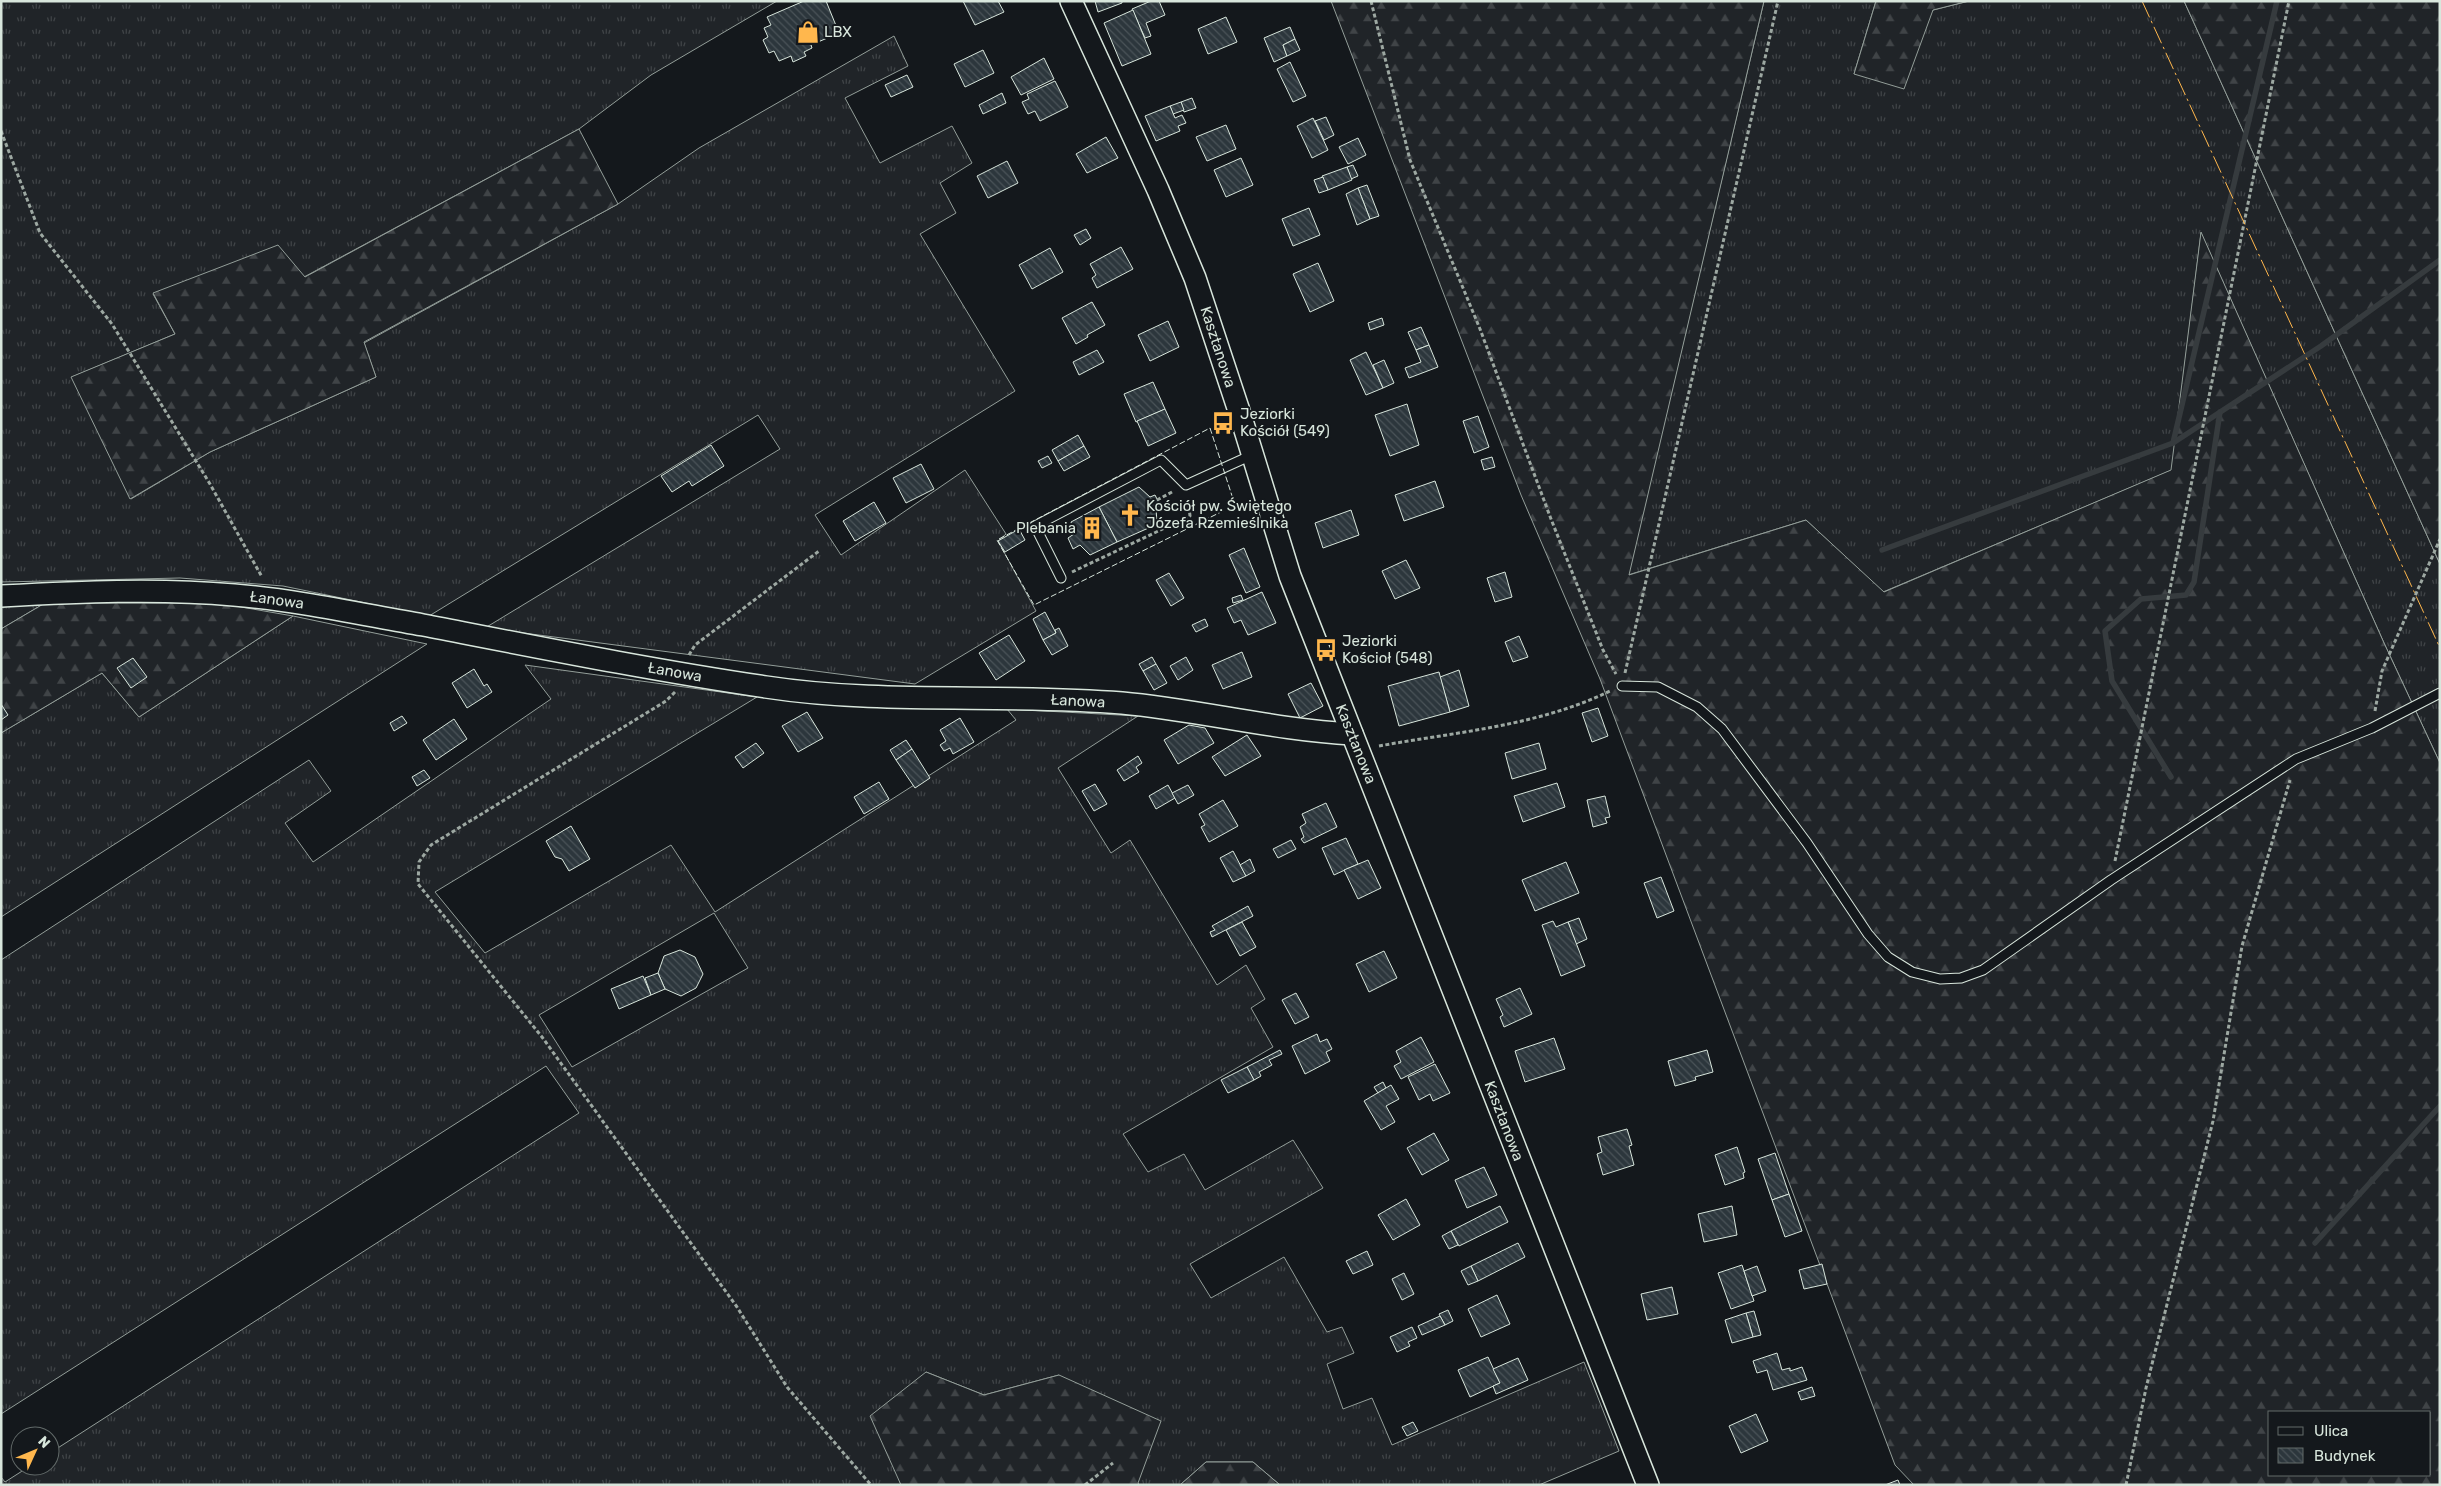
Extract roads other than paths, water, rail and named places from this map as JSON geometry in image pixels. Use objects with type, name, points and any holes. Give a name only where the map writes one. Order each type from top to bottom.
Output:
[{"type":"street","name":"Kasztanowa","points":[[1071,1],[1178,234],[1195,278],[1253,455],[1290,576],[1648,1485]]},
{"type":"street","name":"Łanowa","points":[[1,596],[200,592],[271,599],[769,688],[836,696],[1068,700],[1124,704],[1305,730],[1356,742]]},
{"type":"lane","points":[[1061,578],[1035,526],[1161,460],[1182,486],[1253,455]]},
{"type":"lane","points":[[1622,686],[1658,686],[1697,707],[1722,729],[1807,843],[1868,934],[1888,957],[1912,972],[1940,979],[1961,978],[1983,970],[2111,880],[2296,759],[2372,728],[2440,693]]},
{"type":"waterway","points":[[2173,443],[2277,1]]},
{"type":"waterway","points":[[1882,550],[2173,443],[2321,346],[2440,260]]},
{"type":"waterway","points":[[2171,777],[2112,681],[2105,631],[2141,599],[2186,595],[2194,582],[2220,412]]},
{"type":"waterway","points":[[2315,1243],[2440,1106]]},
{"type":"place","name":"LBX","points":[[808,32]]},
{"type":"place","name":"Jeziorki Kościół (549)","points":[[1223,423]]},
{"type":"place","name":"Kościół pw. Świętego Józefa Rzemieślnika","points":[[1130,515]]},
{"type":"place","name":"Plebania","points":[[1092,528]]},
{"type":"place","name":"Jeziorki Kościoł (548)","points":[[1326,650]]}]
